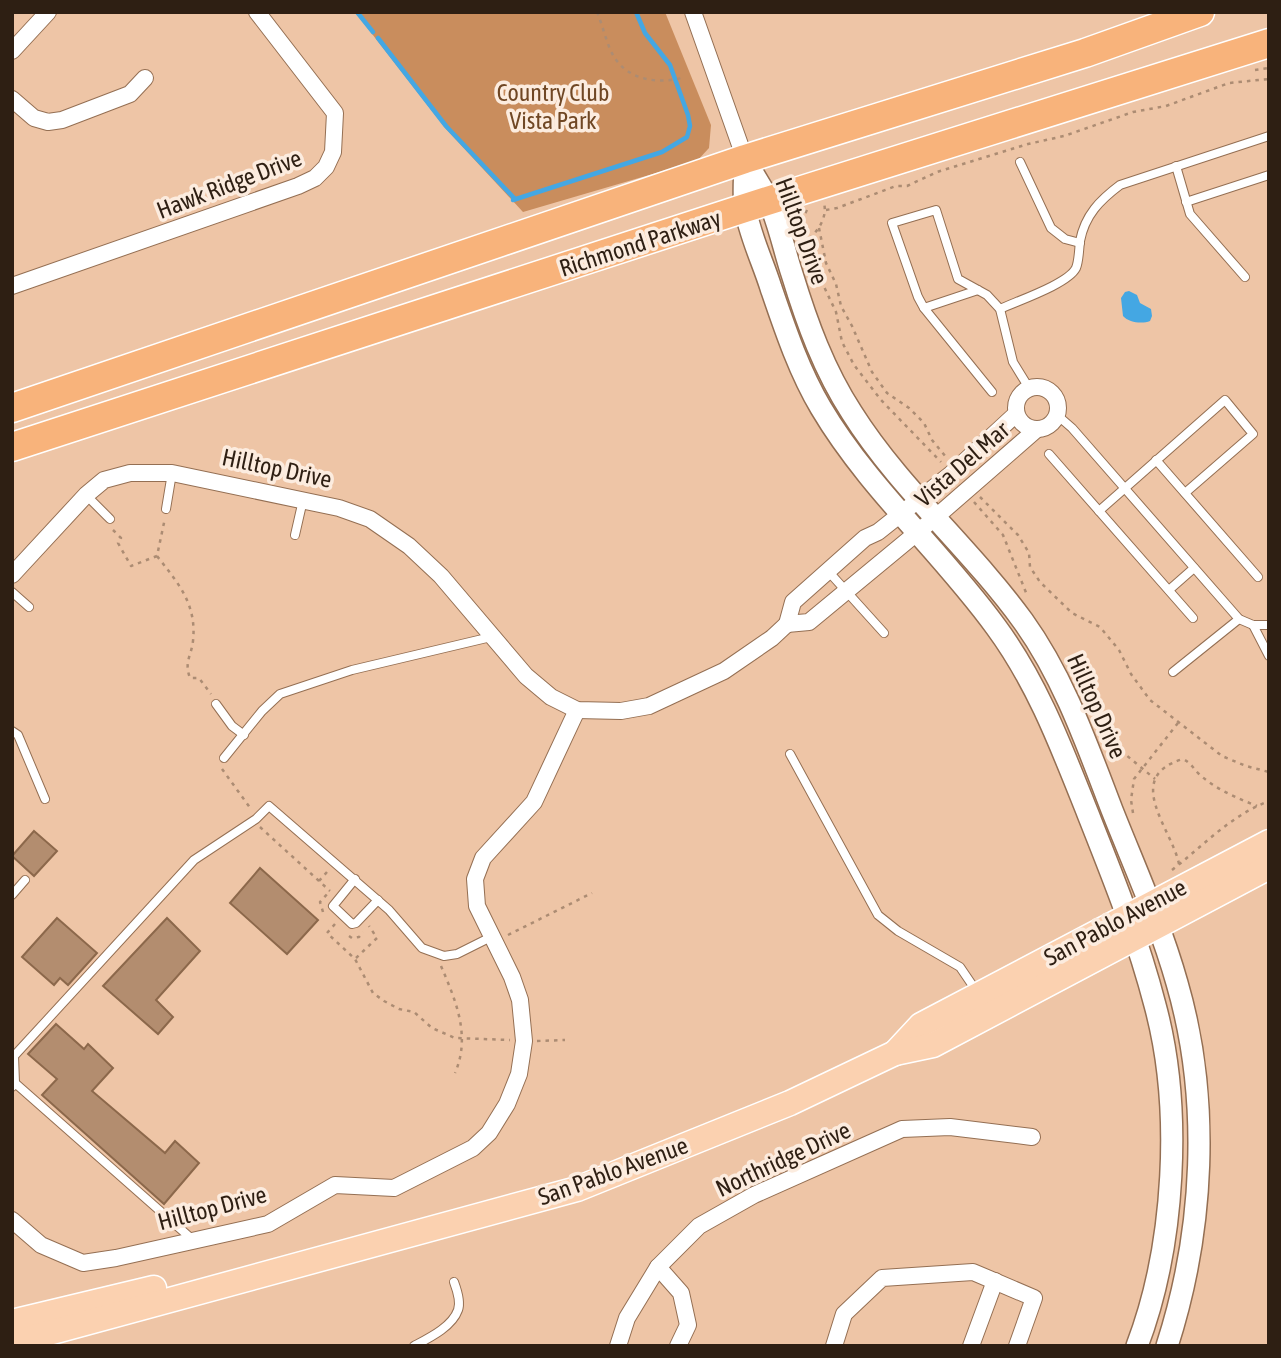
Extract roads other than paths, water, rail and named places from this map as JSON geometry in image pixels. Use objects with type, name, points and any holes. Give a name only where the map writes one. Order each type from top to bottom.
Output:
[{"type":"highway","name":"Richmond Parkway","points":[[12,408],[745,159],[1085,53],[1200,12]]},
{"type":"highway","name":"Richmond Parkway","points":[[12,447],[757,205],[1269,43]]},
{"type":"main road","name":"Hilltop Drive","points":[[745,159],[775,299],[805,378],[837,433],[899,513],[994,624],[1017,656],[1036,690],[1131,926],[1156,1007],[1166,1059],[1170,1117],[1170,1185],[1165,1230],[1158,1278],[1137,1346]]},
{"type":"main road","name":"Hilltop Drive","points":[[757,205],[831,377],[869,439],[995,586],[1048,659],[1072,709],[1155,914],[1185,1014],[1197,1105],[1196,1199],[1192,1244],[1183,1290],[1167,1346]]},
{"type":"main road","name":"San Pablo Avenue","points":[[1155,914],[1269,842]]},
{"type":"main road","name":"San Pablo Avenue","points":[[895,1052],[921,1025],[978,995],[1155,914],[1269,867]]},
{"type":"main road","name":"San Pablo Avenue","points":[[12,1343],[577,1189],[790,1103],[895,1052],[933,1045],[1131,926]]},
{"type":"main road","name":"San Pablo Avenue","points":[[12,1322],[281,1259],[319,1258]]},
{"type":"street","points":[[12,51],[48,12]]},
{"type":"street","name":"Hawk Ridge Drive","points":[[12,286],[298,186],[315,178],[326,167],[333,152],[335,113],[257,12]]},
{"type":"street","name":"Hilltop Drive","points":[[693,12],[745,159]]},
{"type":"street","points":[[12,99],[34,118],[48,122],[62,120],[130,94],[145,78]]},
{"type":"street","points":[[1037,386],[1052,393],[1058,407],[1057,415],[1046,427],[1028,428],[1020,422],[1016,414],[1017,398],[1029,388],[1037,386]]},
{"type":"street","name":"Vista Del Mar","points":[[1016,414],[954,471],[878,532],[865,538],[793,602],[787,624],[809,622],[1037,429]]},
{"type":"street","name":"Hilltop Drive","points":[[12,575],[86,495],[104,480],[130,473],[172,473],[339,508],[370,519],[409,546],[441,576],[491,637],[534,683],[551,697],[577,710],[621,711],[649,706],[724,671],[772,638],[787,624]]},
{"type":"street","name":"Hilltop Drive","points":[[12,1220],[41,1245],[83,1263],[116,1258],[268,1224],[335,1185],[394,1188],[473,1148],[489,1133],[507,1104],[519,1074],[524,1041],[520,1000],[512,977],[477,906],[475,879],[483,858],[534,802],[577,710]]},
{"type":"street","name":"Northridge Drive","points":[[618,1346],[628,1318],[658,1267],[699,1226],[754,1195],[902,1129],[950,1127],[1032,1137]]},
{"type":"street","points":[[658,1267],[681,1293],[688,1325],[678,1346]]},
{"type":"street","points":[[834,1346],[844,1314],[882,1278],[973,1272],[1034,1298],[1017,1346]]},
{"type":"street","points":[[971,1346],[995,1281]]},
{"type":"lane","points":[[1000,309],[1066,278],[1076,267],[1088,217],[1100,200],[1120,185],[1269,136]]},
{"type":"lane","points":[[1020,162],[1051,228],[1065,239],[1080,243]]},
{"type":"lane","points":[[1176,166],[1190,214],[1245,277]]},
{"type":"lane","points":[[1186,202],[1269,175]]},
{"type":"lane","points":[[992,392],[924,308],[892,223],[936,210],[958,279],[987,295],[1000,309],[1013,362],[1029,388]]},
{"type":"lane","points":[[924,308],[978,290]]},
{"type":"lane","points":[[1099,511],[1225,400],[1254,434],[1185,493]]},
{"type":"lane","points":[[1057,415],[1072,428],[1239,619],[1254,625],[1269,625]]},
{"type":"lane","points":[[1049,454],[1193,618]]},
{"type":"lane","points":[[1156,460],[1258,577]]},
{"type":"lane","points":[[166,509],[172,473]]},
{"type":"lane","points":[[86,495],[107,521]]},
{"type":"lane","points":[[295,535],[303,500]]},
{"type":"lane","points":[[1169,590],[1194,568]]},
{"type":"lane","points":[[828,571],[884,634]]},
{"type":"lane","points":[[12,592],[29,607]]},
{"type":"lane","points":[[1173,673],[1239,619]]},
{"type":"lane","points":[[1254,625],[1269,656]]},
{"type":"lane","points":[[224,758],[262,711],[280,694],[352,670],[491,637]]},
{"type":"lane","points":[[216,704],[232,726],[243,735]]},
{"type":"lane","points":[[12,731],[18,735],[45,799]]},
{"type":"lane","points":[[790,754],[878,915],[898,931],[960,967],[978,995]]},
{"type":"lane","points":[[194,1241],[14,1085],[14,1056],[194,860],[256,819],[269,806],[355,879],[389,910],[413,940],[431,953],[444,956],[457,954],[491,937]]},
{"type":"lane","points":[[355,879],[334,903],[334,908],[352,924],[378,900]]},
{"type":"lane","points":[[12,895],[25,880]]},
{"type":"lane","points":[[414,1346],[433,1336],[458,1310],[459,1296],[454,1282]]},
{"type":"water","points":[[1129,291],[1137,295],[1140,303],[1151,309],[1150,321],[1136,322],[1123,316],[1121,298]]},
{"type":"waterway","points":[[357,12],[373,32]]},
{"type":"waterway","points":[[513,200],[662,152],[687,137],[690,126],[688,115],[670,65],[645,33],[636,12]]},
{"type":"waterway","points":[[378,38],[446,126],[515,199]]},
{"type":"park label","name":"Country Club Vista Park","points":[[553,106]]}]
